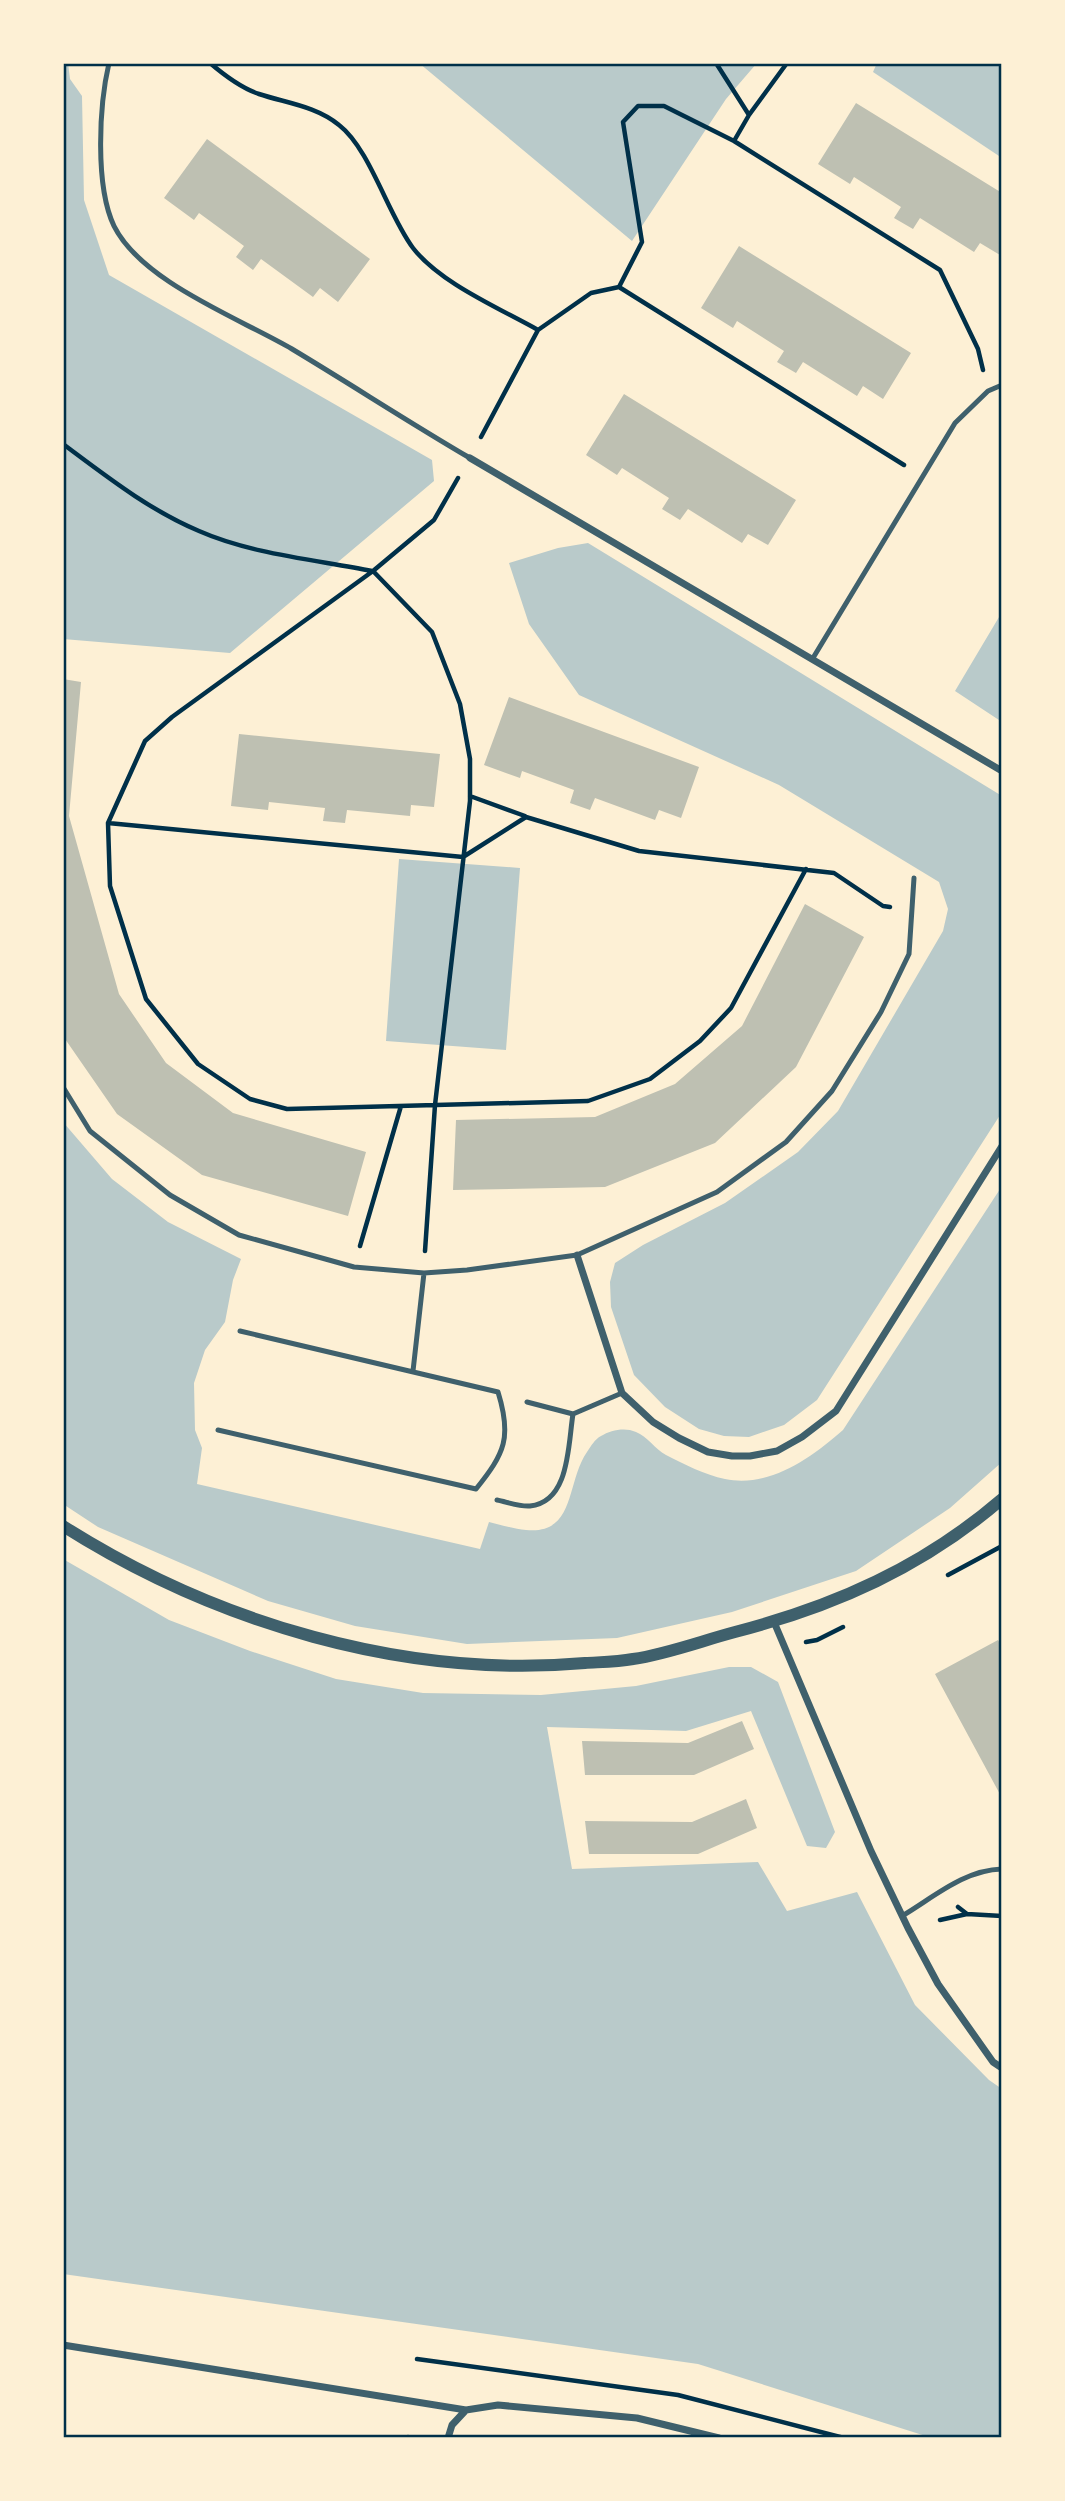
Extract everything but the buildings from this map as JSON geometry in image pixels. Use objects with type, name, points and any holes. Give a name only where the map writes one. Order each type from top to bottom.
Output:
[{"type":"street","points":[[470,458],[1002,771]]},
{"type":"street","points":[[577,1255],[622,1393],[653,1422],[708,1451],[733,1456],[778,1451],[802,1437],[836,1411],[1002,1146]]},
{"type":"street","points":[[63,1526],[169,1584],[265,1623],[348,1646],[469,1665],[542,1667],[633,1659],[774,1622],[885,1579],[930,1553],[978,1520],[1002,1499]]},
{"type":"street","points":[[774,1622],[871,1851],[908,1928],[938,1984],[993,2062],[1002,2068]]},
{"type":"street","points":[[63,2345],[466,2410],[498,2405],[637,2418],[719,2438]]},
{"type":"street","points":[[448,2438],[452,2425],[466,2410]]},
{"type":"lane","points":[[109,63],[101,139],[103,190],[115,228],[145,263],[178,287],[290,348],[470,458]]},
{"type":"lane","points":[[813,658],[955,423],[988,391],[1002,385]]},
{"type":"lane","points":[[63,1087],[90,1131],[170,1195],[239,1235],[354,1267],[424,1273],[577,1255],[717,1192],[786,1142],[832,1091],[881,1012],[909,954],[914,878]]},
{"type":"lane","points":[[413,1371],[424,1273]]},
{"type":"lane","points":[[218,1430],[476,1489],[497,1464],[505,1440],[506,1416],[498,1392],[240,1331]]},
{"type":"lane","points":[[527,1402],[573,1414],[622,1393]]},
{"type":"lane","points":[[497,1500],[528,1506],[543,1503],[555,1494],[563,1475],[573,1414]]},
{"type":"lane","points":[[902,1916],[940,1893],[951,1883],[990,1869],[1002,1869]]},
{"type":"path","points":[[210,63],[257,94],[300,104],[339,124],[358,147],[414,250],[438,274],[538,330]]},
{"type":"path","points":[[716,63],[749,115]]},
{"type":"path","points":[[734,141],[749,115],[787,63]]},
{"type":"path","points":[[618,287],[642,242],[623,122],[638,106],[664,106],[734,141],[940,270],[978,349],[988,391]]},
{"type":"path","points":[[806,869],[731,1007],[700,1041],[650,1079],[588,1101],[287,1109],[250,1099],[198,1064],[146,999],[110,886],[108,823],[145,741],[172,717],[373,571],[434,520],[538,330],[591,293],[618,287],[923,477]]},
{"type":"path","points":[[63,444],[164,515],[201,533],[256,548],[373,571],[432,632],[460,704],[470,759],[470,796],[435,1105],[424,1273]]},
{"type":"path","points":[[470,796],[526,817],[639,851],[834,873],[883,906],[912,911]]},
{"type":"path","points":[[108,823],[463,857],[526,817]]},
{"type":"path","points":[[354,1267],[401,1106]]},
{"type":"path","points":[[908,1928],[967,1914],[1002,1916]]},
{"type":"shaded area","points":[[63,63],[68,63],[70,79],[82,96],[84,200],[109,275],[432,460],[434,481],[230,653],[63,639]]},
{"type":"shaded area","points":[[419,63],[757,63],[726,99],[632,241]]},
{"type":"shaded area","points":[[877,63],[1002,63],[1002,158],[873,72]]},
{"type":"shaded area","points":[[588,543],[1002,796],[1002,1112],[817,1400],[784,1425],[749,1437],[724,1436],[699,1429],[665,1407],[634,1375],[611,1307],[610,1282],[615,1263],[643,1245],[725,1203],[798,1152],[838,1111],[943,931],[948,909],[939,882],[779,785],[579,695],[529,624],[509,563],[558,548]]},
{"type":"shaded area","points":[[1002,612],[1002,722],[955,691]]},
{"type":"shaded area","points":[[399,859],[520,868],[506,1050],[386,1041]]},
{"type":"shaded area","points":[[63,1122],[112,1179],[168,1222],[241,1259],[233,1280],[225,1322],[205,1350],[194,1383],[195,1430],[202,1448],[197,1484],[480,1549],[489,1522],[526,1530],[542,1529],[554,1524],[562,1515],[587,1452],[599,1437],[614,1431],[623,1429],[636,1432],[666,1455],[717,1477],[742,1481],[774,1475],[817,1451],[843,1430],[1002,1186],[1002,1462],[950,1508],[856,1571],[732,1612],[617,1638],[467,1644],[355,1626],[268,1601],[98,1527],[63,1504]]},
{"type":"shaded area","points":[[63,1559],[169,1620],[250,1651],[336,1679],[423,1693],[541,1695],[636,1686],[729,1667],[751,1667],[778,1682],[835,1832],[826,1848],[807,1846],[751,1711],[686,1731],[547,1727],[572,1869],[758,1862],[787,1911],[857,1892],[915,2005],[989,2080],[1002,2089],[1002,2438],[932,2438],[698,2364],[63,2274]]}]
